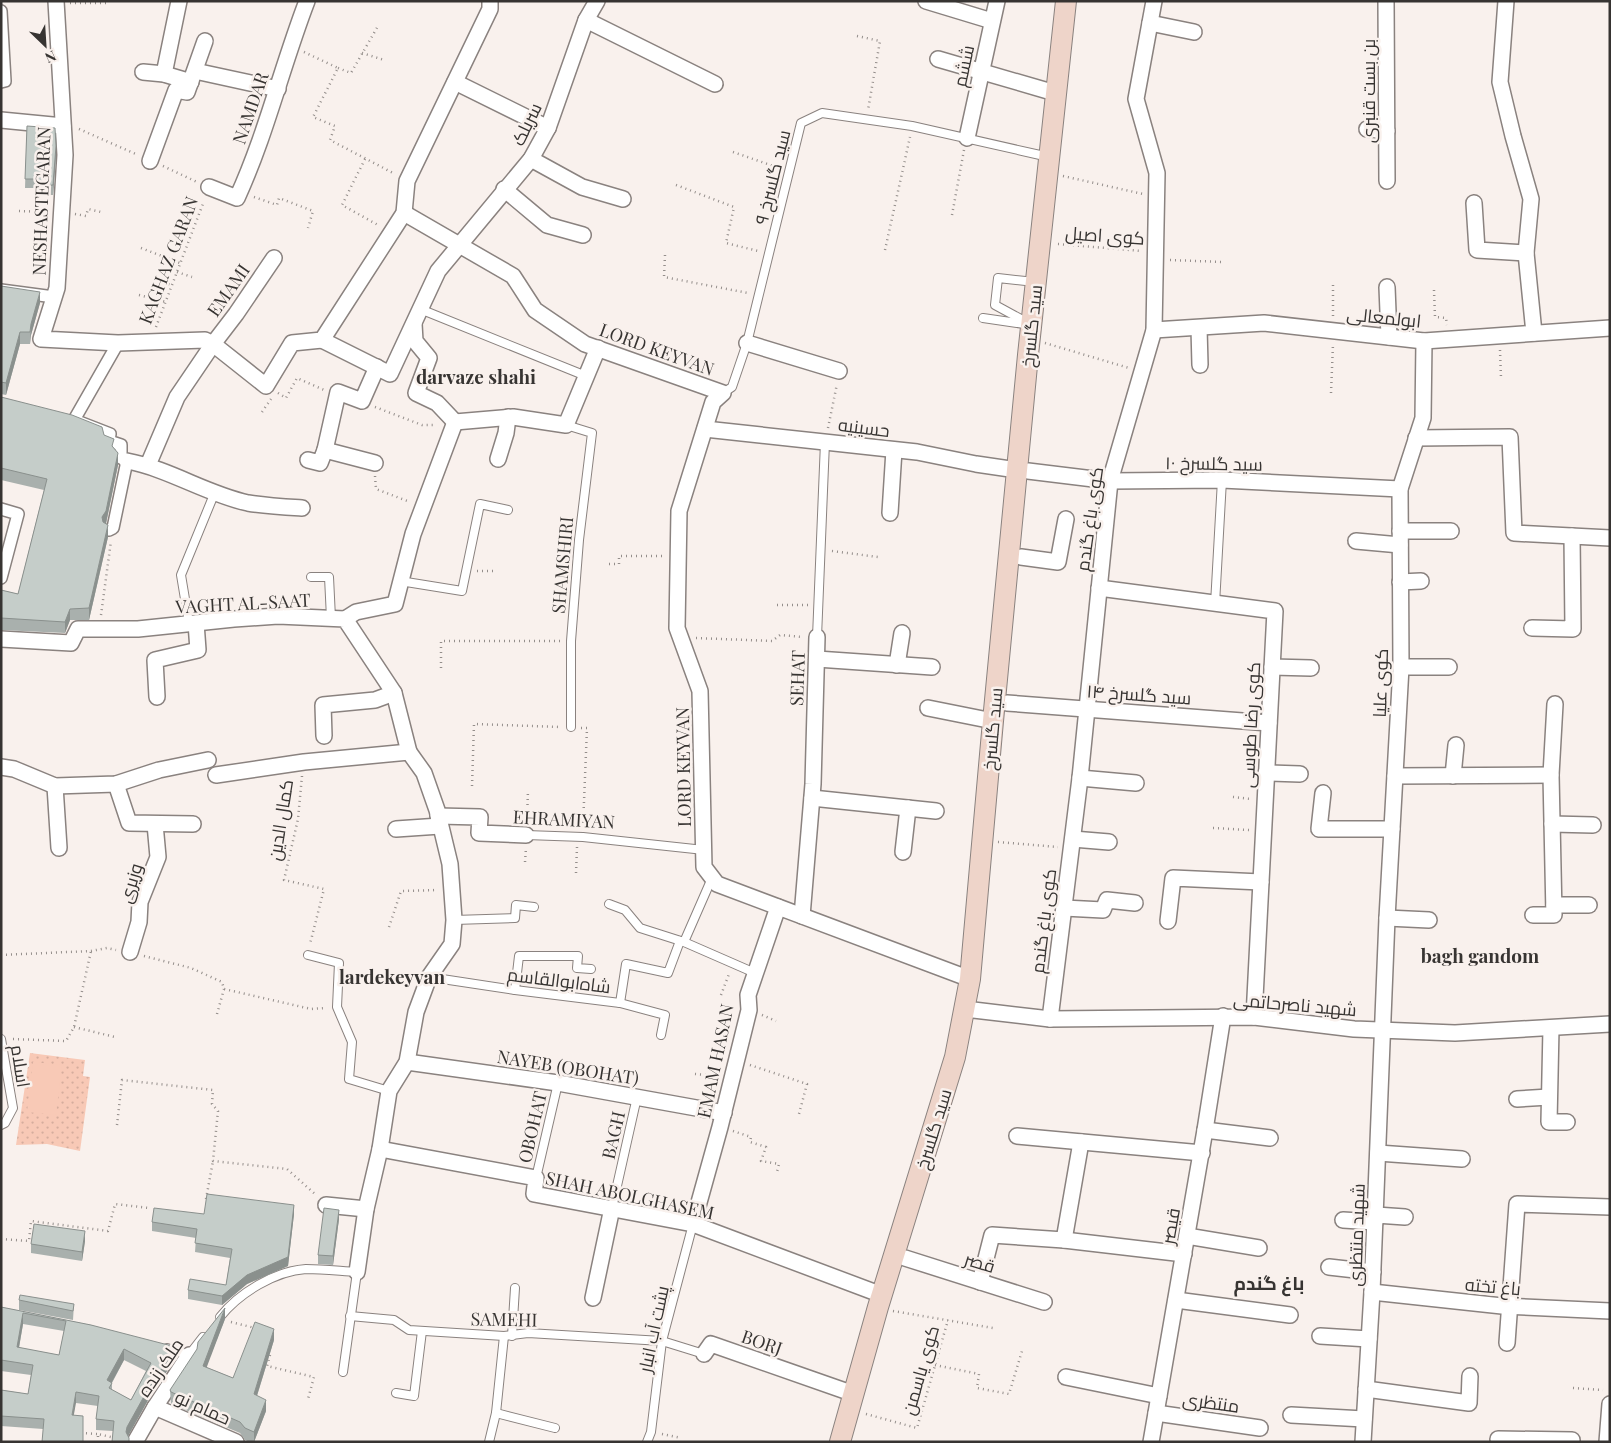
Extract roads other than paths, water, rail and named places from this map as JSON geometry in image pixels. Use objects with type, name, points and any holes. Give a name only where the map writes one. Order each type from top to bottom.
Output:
[{"type":"main road","name":"سید گلسرخ","points":[[976,981],[993,721],[1039,331],[1049,157],[1066,1]]},
{"type":"main road","name":"سید گلسرخ","points":[[1042,282],[1051,244],[1078,1]]},
{"type":"main road","name":"سید گلسرخ","points":[[840,1442],[854,1394],[886,1302],[905,1258],[966,1060],[994,841],[1021,557],[1023,471]]},
{"type":"main road","name":"سید گلسرخ","points":[[852,1442],[886,1302],[955,1057],[971,1010]]},
{"type":"street","points":[[164,74],[179,1]]},
{"type":"street","name":"NAMDAR","points":[[209,187],[237,198],[278,89],[290,46],[307,1]]},
{"type":"street","points":[[322,340],[404,213],[408,181],[490,9],[490,1]]},
{"type":"street","name":"سریلک","points":[[376,367],[390,374],[438,271],[504,189],[531,159],[548,128],[586,20],[597,1]]},
{"type":"street","points":[[926,1],[992,21]]},
{"type":"street","name":"ششم","points":[[967,138],[997,1]]},
{"type":"street","name":"کوی باغ گندم","points":[[1050,1019],[1088,709],[1110,481],[1154,330],[1158,173],[1136,98],[1154,1]]},
{"type":"street","name":"بن بست قنبری","points":[[1386,1],[1387,182]]},
{"type":"street","points":[[1506,1],[1500,82],[1531,199],[1526,253],[1534,333]]},
{"type":"street","name":"NESHASTEGARAN","points":[[56,2],[65,155],[57,288],[41,339],[118,343]]},
{"type":"street","points":[[1,11],[5,81],[1,82]]},
{"type":"street","points":[[586,20],[715,84]]},
{"type":"street","points":[[1150,23],[1194,32]]},
{"type":"street","points":[[150,161],[176,90],[187,92],[205,41]]},
{"type":"street","points":[[938,59],[1055,93]]},
{"type":"street","points":[[143,72],[278,89]]},
{"type":"street","points":[[455,82],[548,128]]},
{"type":"street","points":[[1,120],[63,126]]},
{"type":"street","points":[[1367,129],[1387,131]]},
{"type":"street","points":[[531,159],[582,186],[623,199]]},
{"type":"street","points":[[504,189],[547,225],[582,235]]},
{"type":"street","points":[[1474,203],[1477,250],[1526,253]]},
{"type":"street","name":"LORD KEYVAN","points":[[404,213],[513,276],[535,310],[586,344],[723,393],[713,402],[680,511],[678,556],[677,628],[682,637],[700,691],[704,867],[712,878]]},
{"type":"street","name":"EMAMI","points":[[148,465],[177,397],[274,258]]},
{"type":"street","points":[[1387,287],[1389,337]]},
{"type":"street","points":[[1,290],[54,298]]},
{"type":"street","points":[[417,315],[415,341],[429,358],[416,392],[437,403],[455,422]]},
{"type":"street","name":"ابولمعالی","points":[[1154,330],[1264,323],[1424,341],[1610,328]]},
{"type":"street","points":[[1199,328],[1200,364]]},
{"type":"street","points":[[302,508],[248,503],[148,465],[127,461],[121,458],[121,445],[109,441],[110,434],[70,419],[118,343],[205,340],[213,344],[266,386],[292,342],[322,340],[376,367],[362,401],[338,392],[325,450],[320,463],[308,460]]},
{"type":"street","name":"کوی علیا","points":[[1383,1030],[1387,918],[1401,667],[1400,489],[1423,418],[1424,341]]},
{"type":"street","points":[[747,343],[839,371]]},
{"type":"street","points":[[455,422],[508,417],[566,425],[598,348]]},
{"type":"street","points":[[498,459],[506,433],[508,417]]},
{"type":"street","points":[[357,1272],[366,1209],[380,1149],[390,1091],[407,1062],[416,1012],[429,977],[452,944],[454,920],[450,864],[439,821],[424,773],[409,752],[394,693],[338,618],[356,612],[395,604],[413,534],[455,422]]},
{"type":"street","name":"حسینیه","points":[[705,429],[917,452],[1023,471]]},
{"type":"street","points":[[1416,438],[1510,437],[1514,533],[1610,538]]},
{"type":"street","points":[[325,450],[375,463]]},
{"type":"street","points":[[890,513],[894,450]]},
{"type":"street","points":[[111,529],[127,461]]},
{"type":"street","name":"سید گلسرخ ۱۰","points":[[1023,471],[1110,481],[1222,480],[1400,489]]},
{"type":"street","points":[[1,509],[18,514],[1,578]]},
{"type":"street","points":[[1021,557],[1058,562],[1066,520]]},
{"type":"street","points":[[1356,541],[1400,538],[1451,531]]},
{"type":"street","points":[[1532,628],[1573,629],[1572,536]]},
{"type":"street","points":[[1400,582],[1421,581]]},
{"type":"street","name":"کوی رضا طوسی","points":[[1099,588],[1275,611],[1254,1017]]},
{"type":"street","name":"VAGHT AL-SAAT","points":[[1,639],[70,644],[78,629],[138,628],[278,616],[338,618]]},
{"type":"street","points":[[157,697],[155,660],[198,650],[192,623]]},
{"type":"street","points":[[897,664],[902,633]]},
{"type":"street","name":"SEHAT","points":[[802,916],[812,798],[817,637]]},
{"type":"street","points":[[816,659],[932,667]]},
{"type":"street","points":[[1401,667],[1449,667]]},
{"type":"street","points":[[1272,668],[1311,668]]},
{"type":"street","points":[[324,749],[323,705],[375,700],[394,693]]},
{"type":"street","name":"سید گلسرخ ۱۴","points":[[1007,703],[1269,723]]},
{"type":"street","points":[[1533,915],[1554,915],[1552,775],[1555,704]]},
{"type":"street","points":[[928,708],[993,721]]},
{"type":"street","points":[[1453,776],[1456,745]]},
{"type":"street","points":[[216,775],[304,762],[324,749],[409,752]]},
{"type":"street","points":[[1,767],[14,769],[55,786],[116,784],[159,770],[208,760]]},
{"type":"street","points":[[1266,773],[1300,774]]},
{"type":"street","points":[[1395,776],[1552,775]]},
{"type":"street","points":[[1080,778],[1136,783]]},
{"type":"street","points":[[116,784],[129,823],[193,824]]},
{"type":"street","points":[[55,786],[59,848]]},
{"type":"street","points":[[1323,793],[1319,829],[1392,829]]},
{"type":"street","points":[[812,798],[936,811]]},
{"type":"street","points":[[903,852],[908,808]]},
{"type":"street","name":"EHRAMIYAN","points":[[439,821],[480,817],[479,833],[526,835]]},
{"type":"street","points":[[396,829],[439,821]]},
{"type":"street","name":"وزیری","points":[[130,952],[139,922],[140,902],[158,857],[155,824]]},
{"type":"street","points":[[1552,824],[1593,825]]},
{"type":"street","points":[[1072,843],[1109,842]]},
{"type":"street","points":[[712,878],[717,884],[976,981]]},
{"type":"street","points":[[1168,921],[1173,878],[1261,882]]},
{"type":"street","points":[[1064,908],[1103,910],[1107,900],[1135,903]]},
{"type":"street","points":[[1554,905],[1589,905]]},
{"type":"street","name":"EMAM HASAN","points":[[693,1224],[722,1120],[749,1010],[748,995],[778,907]]},
{"type":"street","points":[[1387,918],[1430,920]]},
{"type":"street","name":"شهید ناصرحاتمی","points":[[971,1010],[1050,1019],[1254,1017],[1354,1029],[1455,1033],[1610,1024]]},
{"type":"street","name":"قیصر","points":[[1152,1442],[1206,1130],[1223,1016]]},
{"type":"street","points":[[1551,1028],[1549,1122],[1567,1122]]},
{"type":"street","name":"شهید منتظری","points":[[1363,1442],[1376,1218],[1383,1030]]},
{"type":"street","name":"NAYEB (OBOHAT)","points":[[407,1062],[558,1083],[637,1097],[722,1120]]},
{"type":"street","points":[[1517,1098],[1549,1098]]},
{"type":"street","points":[[1206,1130],[1270,1138]]},
{"type":"street","points":[[1017,1136],[1202,1153]]},
{"type":"street","points":[[1064,1240],[1081,1142]]},
{"type":"street","name":"SHAH ABOLGHASEM","points":[[380,1149],[536,1178],[534,1194],[693,1224],[886,1302]]},
{"type":"street","points":[[1378,1153],[1462,1159]]},
{"type":"street","points":[[1507,1343],[1517,1204],[1610,1207]]},
{"type":"street","points":[[326,1205],[366,1209]]},
{"type":"street","points":[[593,1298],[612,1208]]},
{"type":"street","points":[[1343,1220],[1405,1217]]},
{"type":"street","points":[[980,1282],[992,1235],[1064,1240],[1184,1254]]},
{"type":"street","points":[[1187,1236],[1260,1248]]},
{"type":"street","name":"قصر","points":[[905,1258],[1044,1302]]},
{"type":"street","points":[[1329,1267],[1373,1272]]},
{"type":"street","name":"باغ تخته","points":[[1372,1292],[1509,1307],[1610,1311]]},
{"type":"street","points":[[1176,1300],[1290,1315]]},
{"type":"street","points":[[1320,1336],[1369,1339]]},
{"type":"street","name":"BORJ","points":[[704,1354],[711,1344],[854,1394]]},
{"type":"street","name":"ملک زنده","points":[[128,1441],[155,1406],[189,1355]]},
{"type":"street","points":[[1366,1389],[1469,1403],[1470,1376]]},
{"type":"street","points":[[1066,1377],[1159,1396]]},
{"type":"street","points":[[1607,1442],[1610,1404]]},
{"type":"street","name":"حمام نو","points":[[155,1406],[218,1438],[236,1442]]},
{"type":"street","name":"منتظری","points":[[1156,1413],[1260,1428]]},
{"type":"street","points":[[1291,1415],[1364,1419]]},
{"type":"street","points":[[1498,1439],[1572,1440]]},
{"type":"lane","name":"سید گلسرخ ۹","points":[[723,393],[732,387],[747,343],[801,123],[822,113],[866,119],[912,126],[1049,157]]},
{"type":"lane","points":[[1039,331],[995,305],[998,278],[1042,282]]},
{"type":"lane","points":[[417,315],[586,376]]},
{"type":"lane","points":[[983,318],[1039,331]]},
{"type":"lane","name":"SHAMSHIRI","points":[[566,425],[592,433],[578,540],[571,641],[571,727]]},
{"type":"lane","name":"SEHAT","points":[[817,637],[826,442]]},
{"type":"lane","points":[[1216,604],[1222,480]]},
{"type":"lane","points":[[192,623],[181,575],[215,492]]},
{"type":"lane","points":[[400,581],[462,591],[480,504],[508,510]]},
{"type":"lane","points":[[311,577],[330,577],[338,618]]},
{"type":"lane","name":"EHRAMIYAN","points":[[526,835],[580,837],[704,850]]},
{"type":"lane","points":[[620,1002],[626,964],[668,973],[712,878]]},
{"type":"lane","points":[[609,904],[625,910],[640,928],[682,942],[755,973]]},
{"type":"lane","points":[[454,920],[515,918],[516,905],[534,907]]},
{"type":"lane","points":[[308,955],[339,963],[337,1007],[352,1042],[349,1079],[390,1091]]},
{"type":"lane","points":[[515,990],[519,956],[578,956],[577,968],[591,969]]},
{"type":"lane","name":"شاه‌ابوالقاسم","points":[[429,977],[515,990],[620,1002],[665,1015],[661,1035]]},
{"type":"lane","name":"اسلام","points":[[1,1039],[12,1108],[1,1125]]},
{"type":"lane","name":"OBOHAT","points":[[536,1178],[558,1083]]},
{"type":"lane","name":"BAGH","points":[[612,1208],[637,1097]]},
{"type":"lane","name":"پشت آب انبار","points":[[647,1442],[651,1432],[662,1340],[693,1224]]},
{"type":"lane","points":[[212,1326],[226,1309],[250,1289],[288,1272],[306,1269],[357,1272],[343,1372]]},
{"type":"lane","points":[[489,1442],[496,1413],[515,1288]]},
{"type":"lane","name":"SAMEHI","points":[[350,1316],[394,1320],[409,1330],[422,1331],[508,1336],[528,1334],[662,1340]]},
{"type":"lane","points":[[396,1393],[414,1396],[422,1331]]},
{"type":"lane","name":"ملک زنده","points":[[189,1355],[206,1333]]},
{"type":"lane","name":"BORJ","points":[[662,1340],[704,1354]]},
{"type":"lane","points":[[157,1346],[189,1355]]},
{"type":"lane","points":[[496,1413],[555,1428]]},
{"type":"district","name":"darvaze shahi","points":[[476,376]]},
{"type":"district","name":"bagh gandom","points":[[1480,955]]},
{"type":"district","name":"lardekeyvan","points":[[392,976]]},
{"type":"district","name":"باغ گندم","points":[[1269,1282]]}]
